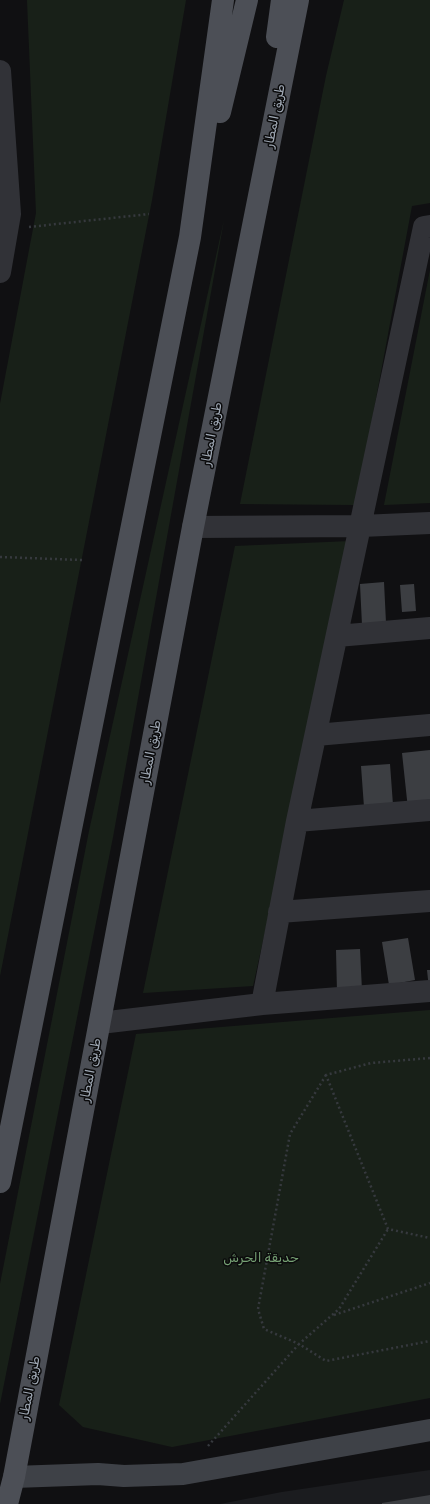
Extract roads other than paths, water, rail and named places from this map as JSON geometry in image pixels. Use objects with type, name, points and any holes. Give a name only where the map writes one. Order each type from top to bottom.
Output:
[{"type":"main road","points":[[190,237],[223,0]]},
{"type":"main road","points":[[0,1182],[190,237],[247,0]]},
{"type":"main road","points":[[248,254],[282,0]]},
{"type":"main road","name":"طريق المطار","points":[[7,1504],[14,1477],[193,527],[298,0]]},
{"type":"main road","points":[[14,1477],[183,1474],[430,1430]]},
{"type":"street","points":[[0,71],[2,122],[10,214],[4,230],[0,272]]},
{"type":"street","points":[[262,1004],[297,821],[424,227],[430,226]]},
{"type":"street","points":[[193,527],[361,526],[430,523]]},
{"type":"street","points":[[337,636],[430,628]]},
{"type":"street","points":[[316,735],[430,725]]},
{"type":"street","points":[[297,821],[430,810]]},
{"type":"street","points":[[279,912],[430,901]]},
{"type":"street","points":[[100,1022],[262,1004],[430,991]]},
{"type":"park label","name":"حديقة الحرش","points":[[261,1258]]}]
